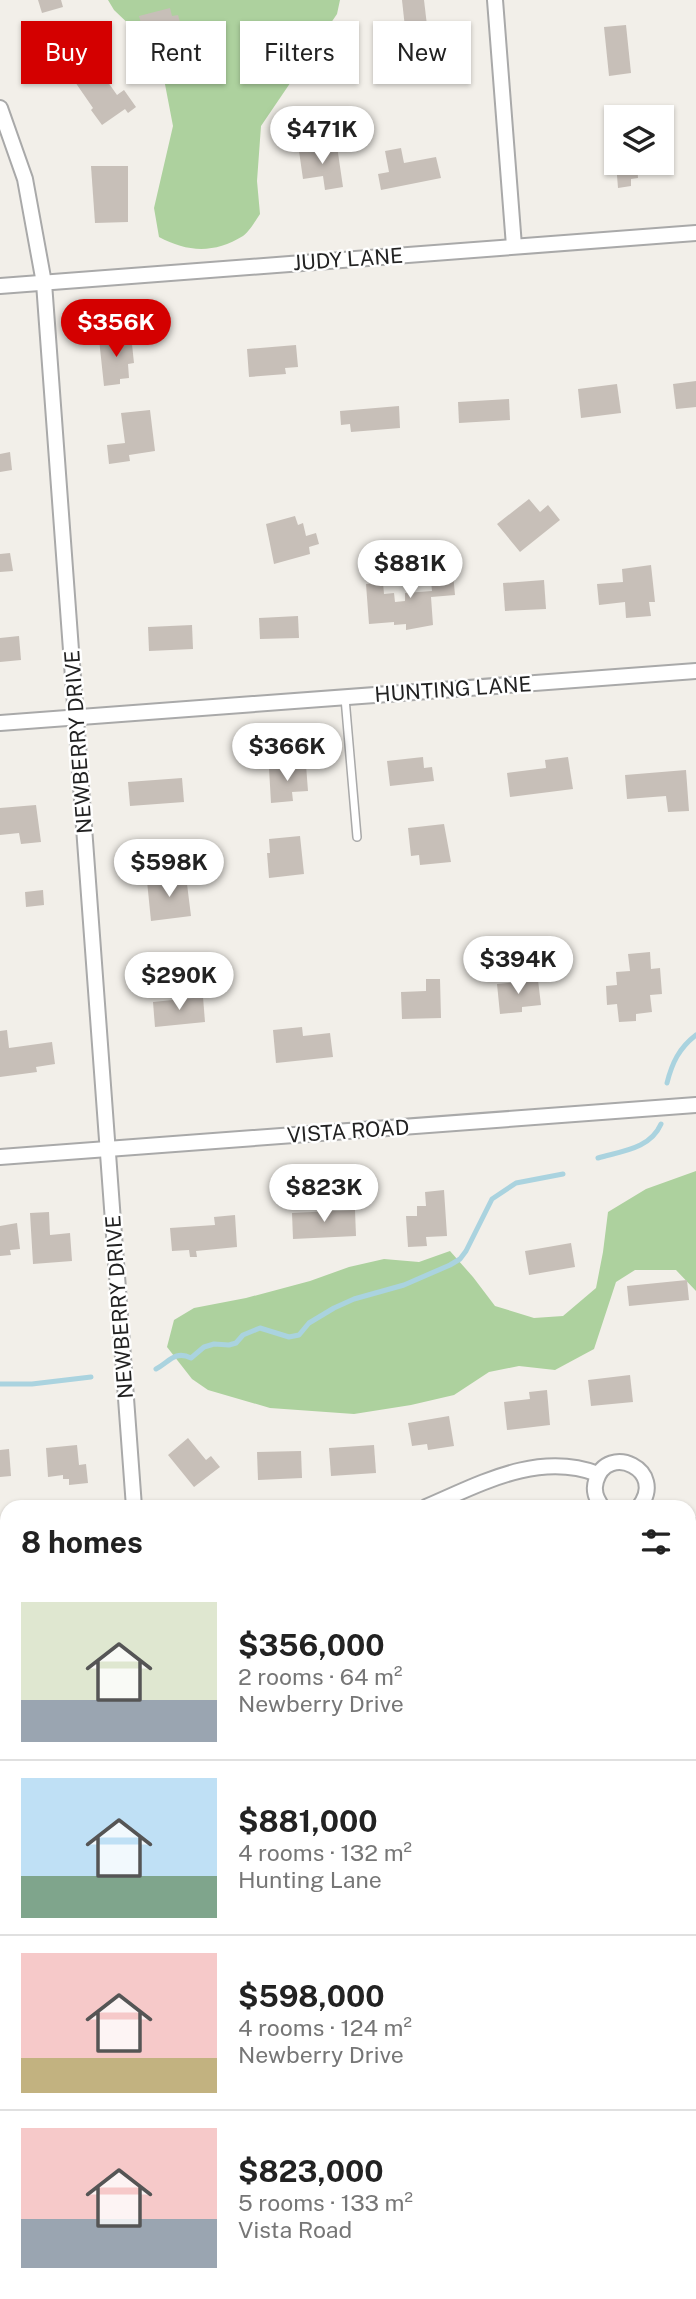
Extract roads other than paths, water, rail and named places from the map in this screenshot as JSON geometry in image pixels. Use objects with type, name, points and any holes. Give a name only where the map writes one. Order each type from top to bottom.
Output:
[{"type":"street","points":[[495,0],[514,247]]},
{"type":"street","name":"NEWBERRY DRIVE","points":[[0,108],[25,179],[44,283],[133,1500]]},
{"type":"street","name":"JUDY LANE","points":[[0,286],[696,233]]},
{"type":"street","name":"HUNTING LANE","points":[[0,723],[696,671]]},
{"type":"street","name":"VISTA ROAD","points":[[0,1157],[696,1104]]},
{"type":"street","points":[[597,1500],[594,1485],[598,1474],[607,1465],[617,1462],[629,1463],[639,1469],[646,1479],[645,1500]]},
{"type":"street","points":[[442,1500],[491,1479],[539,1466],[573,1466],[598,1474]]},
{"type":"lane","points":[[345,697],[357,837]]},
{"type":"waterway","points":[[667,1083],[677,1056],[696,1035]]},
{"type":"waterway","points":[[598,1158],[643,1144],[661,1124]]},
{"type":"waterway","points":[[156,1369],[176,1356],[191,1358],[204,1347],[236,1343],[243,1335],[260,1328],[289,1337],[299,1335],[309,1323],[334,1308],[354,1299],[404,1285],[450,1265],[466,1251],[492,1199],[516,1183],[563,1174]]},
{"type":"waterway","points":[[0,1384],[32,1384],[91,1377]]}]
